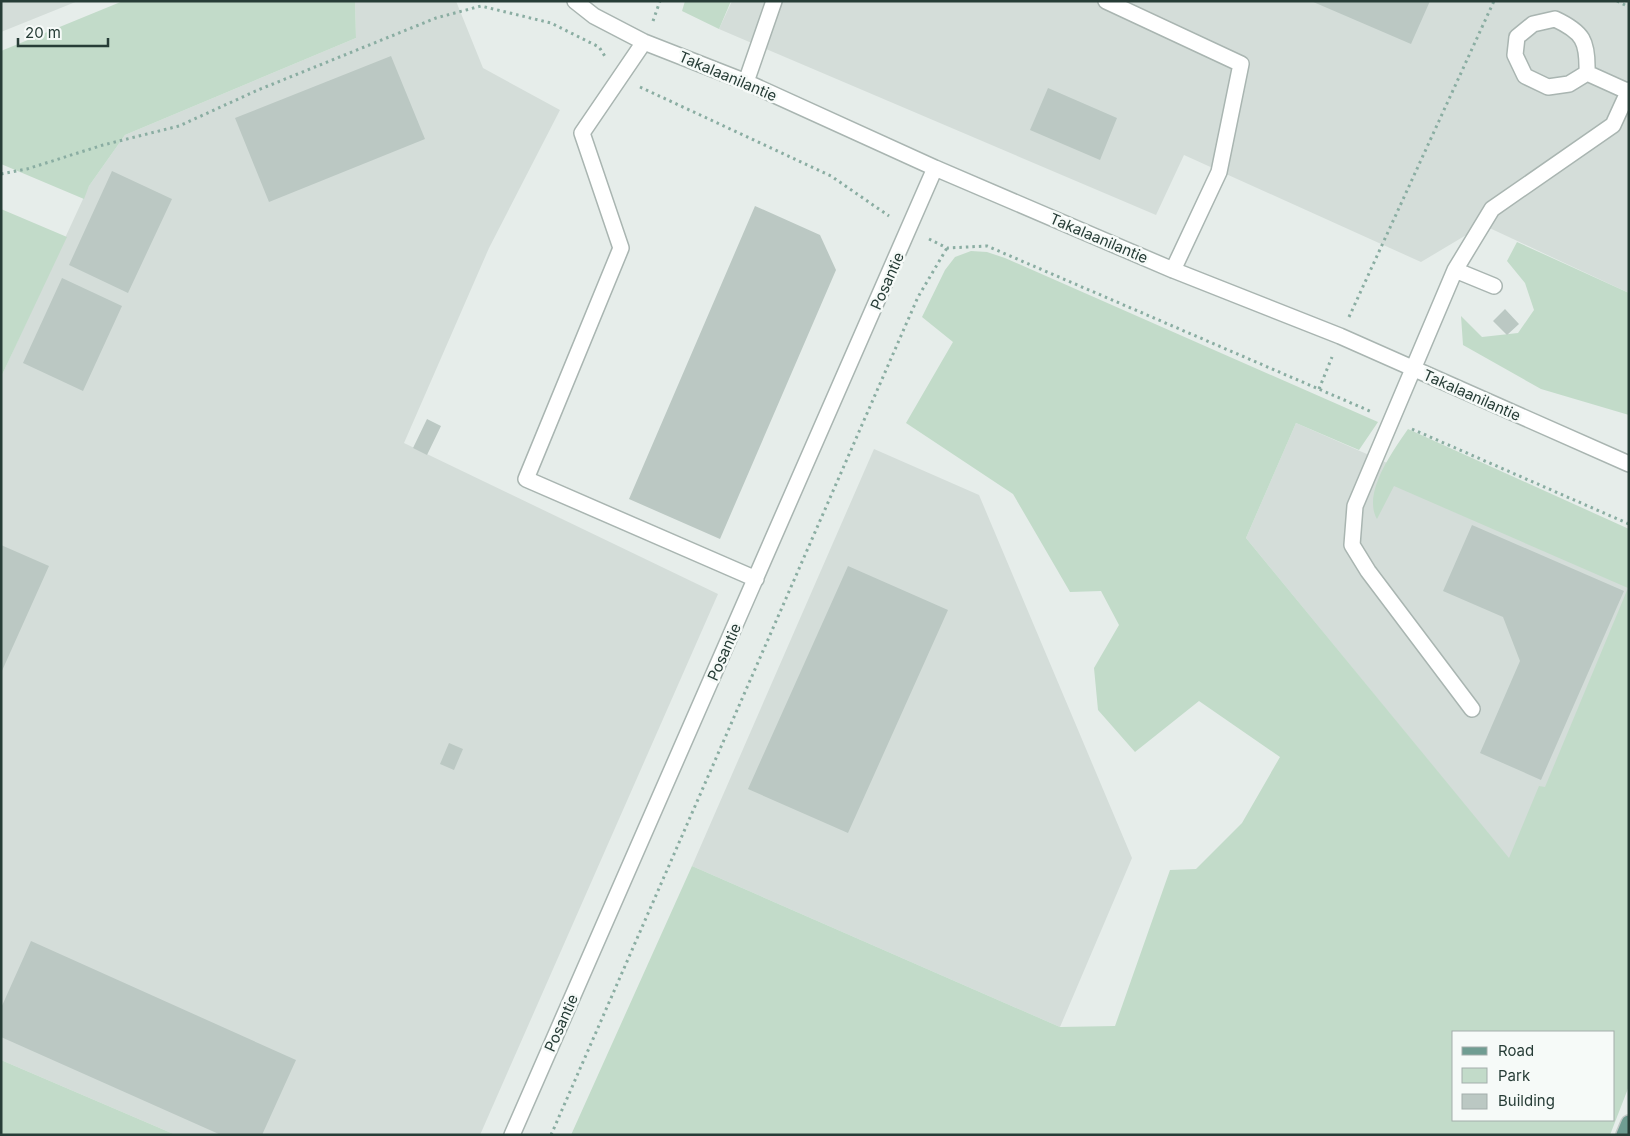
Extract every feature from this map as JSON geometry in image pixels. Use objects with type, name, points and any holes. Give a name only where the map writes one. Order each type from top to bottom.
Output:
[{"type":"main road","points":[[1624,1135],[1629,1123]]},
{"type":"street","name":"Takalaanilantie","points":[[575,1],[594,16],[644,42],[746,82],[935,168],[1173,270],[1340,336],[1629,464]]},
{"type":"street","points":[[746,82],[774,1]]},
{"type":"street","points":[[1106,1],[1240,64],[1219,172],[1173,270]]},
{"type":"street","points":[[1555,19],[1576,29],[1588,52],[1587,73],[1569,84],[1548,87],[1525,76],[1515,56],[1517,37],[1533,24],[1555,19]]},
{"type":"street","points":[[644,42],[582,134],[621,248],[526,479],[756,579]]},
{"type":"street","points":[[1472,709],[1368,571],[1352,545],[1355,506],[1455,270],[1492,209],[1613,125],[1628,91],[1587,73]]},
{"type":"street","name":"Posantie","points":[[512,1135],[935,168]]},
{"type":"street","points":[[1455,270],[1494,286]]},
{"type":"path","points":[[1319,389],[1340,336],[1494,1]]},
{"type":"path","points":[[1617,1],[1629,6]]},
{"type":"path","points":[[1,174],[179,126],[258,90],[428,21],[481,6],[551,23],[599,47],[620,78],[832,176],[909,229],[947,248],[987,246],[1629,524]]},
{"type":"path","points":[[551,1135],[918,297],[947,248]]},
{"type":"shaded area","points":[[1,1],[78,1],[1,32]]},
{"type":"shaded area","points":[[355,1],[456,1],[483,68],[560,110],[489,248],[404,443],[718,594],[480,1135],[176,1135],[1,1060],[1,377],[89,186],[125,135],[356,38]]},
{"type":"shaded area","points":[[732,1],[1629,1],[1629,293],[1483,225],[1421,262],[1184,155],[1156,215],[719,29]]},
{"type":"shaded area","points":[[1296,423],[1629,569],[1629,769],[1509,859],[1246,538]]},
{"type":"shaded area","points":[[874,449],[979,495],[1132,858],[1060,1027],[692,866]]},
{"type":"green space","points":[[123,1],[355,1],[356,38],[125,135],[89,186],[84,199],[1,164],[1,51]]},
{"type":"green space","points":[[685,1],[731,1],[719,29],[682,11]]},
{"type":"green space","points":[[1,209],[67,237],[1,377]]},
{"type":"green space","points":[[1517,242],[1629,293],[1629,415],[1541,389],[1463,345],[1461,316],[1482,337],[1518,333],[1534,310],[1525,283],[1507,261]]},
{"type":"green space","points":[[971,251],[987,252],[1005,258],[1378,422],[1359,450],[1296,423],[1246,538],[1509,858],[1539,786],[1545,787],[1628,588],[1394,486],[1377,519],[1373,509],[1376,485],[1381,472],[1408,429],[1629,529],[1629,1086],[1610,1135],[571,1135],[692,866],[1060,1027],[1115,1026],[1170,870],[1196,869],[1242,823],[1280,757],[1199,701],[1135,752],[1098,710],[1094,668],[1119,625],[1101,591],[1070,592],[1013,494],[906,423],[953,342],[922,317],[945,270],[955,257]]},
{"type":"green space","points":[[1,1060],[176,1135],[1,1135]]},
{"type":"building","points":[[1311,1],[1430,1],[1411,44]]},
{"type":"building","points":[[391,56],[425,139],[269,202],[235,118]]},
{"type":"building","points":[[1048,88],[1117,118],[1100,160],[1030,130]]},
{"type":"building","points":[[112,171],[172,199],[128,293],[69,265]]},
{"type":"building","points":[[755,206],[820,235],[836,270],[720,539],[629,499]]},
{"type":"building","points":[[62,278],[122,306],[83,391],[23,363]]},
{"type":"building","points":[[1505,309],[1519,324],[1507,335],[1493,321]]},
{"type":"building","points":[[427,419],[441,426],[427,455],[413,448]]},
{"type":"building","points":[[1472,525],[1624,591],[1541,780],[1480,753],[1520,661],[1503,617],[1443,591]]},
{"type":"building","points":[[1,545],[49,566],[1,673]]},
{"type":"building","points":[[848,566],[948,610],[848,833],[748,789]]},
{"type":"building","points":[[449,743],[463,749],[454,770],[440,764]]},
{"type":"building","points":[[31,941],[296,1060],[262,1135],[221,1135],[1,1037],[1,1008]]}]
